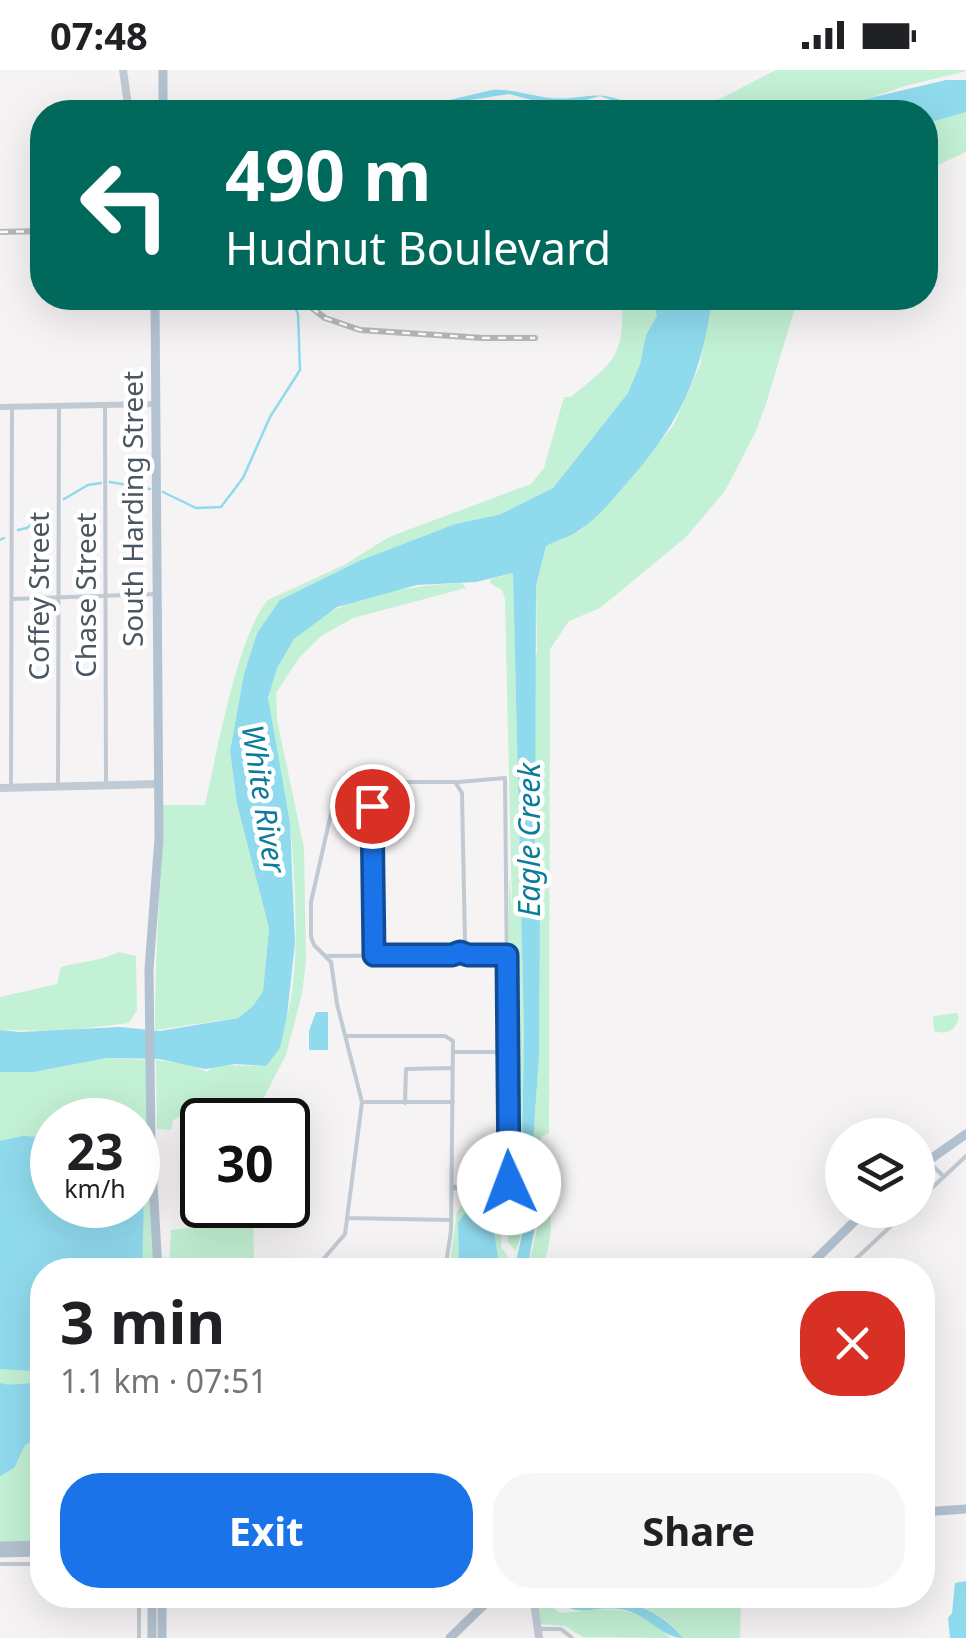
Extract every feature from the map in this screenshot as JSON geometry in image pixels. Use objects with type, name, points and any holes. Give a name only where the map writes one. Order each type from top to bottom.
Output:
[{"type":"main road","points":[[122,70],[127,100]]},
{"type":"main road","points":[[163,70],[163,100]]},
{"type":"main road","name":"South Harding Street","points":[[154,310],[156,879],[150,990],[157,1258]]},
{"type":"main road","points":[[0,788],[156,784]]},
{"type":"main road","points":[[935,1155],[966,1134]]},
{"type":"main road","points":[[817,1258],[848,1228]]},
{"type":"main road","points":[[935,1508],[966,1506]]},
{"type":"main road","points":[[0,1549],[30,1549]]},
{"type":"main road","points":[[152,1608],[152,1638]]},
{"type":"main road","points":[[162,1608],[162,1638]]},
{"type":"main road","points":[[450,1638],[481,1608]]},
{"type":"main road","points":[[535,1608],[539,1633]]},
{"type":"street","points":[[0,407],[156,404]]},
{"type":"street","name":"Chase Street","points":[[105,405],[106,786]]},
{"type":"street","points":[[12,406],[12,788]]},
{"type":"street","name":"Coffey Street","points":[[58,787],[59,406]]},
{"type":"street","points":[[12,599],[156,594]]},
{"type":"street","points":[[452,1188],[501,1192],[509,1186],[505,778],[464,779],[456,783]]},
{"type":"street","points":[[326,1258],[340,1243],[348,1218],[362,1102],[337,1006],[331,962],[312,940],[310,909],[335,796],[348,783],[449,780],[462,792],[465,942],[460,952]]},
{"type":"street","points":[[372,782],[374,955]]},
{"type":"street","points":[[326,956],[460,952],[507,955]]},
{"type":"street","points":[[346,1036],[445,1036],[452,1040],[452,1188],[446,1258]]},
{"type":"street","points":[[452,1188],[492,1182],[498,1174],[498,1052],[453,1052]]},
{"type":"street","points":[[405,1103],[407,1068],[453,1068]]},
{"type":"street","points":[[362,1102],[453,1102]]},
{"type":"street","points":[[935,1184],[966,1156]]},
{"type":"street","points":[[935,1169],[943,1176]]},
{"type":"street","points":[[348,1218],[451,1220]]},
{"type":"street","points":[[857,1258],[889,1228]]},
{"type":"street","points":[[0,1564],[30,1564]]},
{"type":"street","points":[[139,1608],[139,1638]]},
{"type":"street","points":[[539,1633],[561,1628],[572,1638]]},
{"type":"green space","points":[[776,70],[966,70],[864,100],[717,100]]},
{"type":"green space","points":[[966,112],[966,152],[938,165],[938,120]]},
{"type":"green space","points":[[622,310],[656,310],[658,316],[646,335],[628,393],[553,488],[499,516],[455,524],[359,561],[281,600],[257,633],[244,674],[230,751],[237,804],[269,928],[263,991],[238,1018],[155,1030],[162,805],[205,805],[229,697],[257,616],[268,600],[344,565],[389,537],[531,484],[544,468],[564,397],[571,397],[607,365],[621,333]]},
{"type":"green space","points":[[710,310],[794,310],[765,407],[725,491],[686,537],[600,608],[569,621],[550,649],[549,1133],[541,1137],[540,1146],[551,1224],[545,1258],[530,1258],[537,1231],[539,1181],[533,1143],[539,1056],[540,921],[535,840],[536,586],[546,546],[580,531],[606,506],[673,426],[700,365]]},
{"type":"green space","points":[[513,573],[525,1178],[525,1222],[516,1251],[508,1242],[509,876],[512,909],[505,599],[502,590],[490,583],[491,579]]},
{"type":"green space","points":[[462,583],[466,588],[353,618],[321,636],[299,658],[276,693],[277,720],[304,848],[306,961],[286,1055],[264,1098],[180,1098],[180,1117],[173,1120],[171,1130],[160,1129],[156,1060],[191,1065],[207,1072],[215,1065],[266,1066],[287,1016],[294,973],[295,895],[290,825],[268,712],[277,666],[293,641],[315,621],[371,596]]},
{"type":"green space","points":[[118,952],[136,956],[137,1010],[129,1023],[62,1031],[0,1030],[0,997],[57,984],[61,967]]},
{"type":"green space","points":[[957,1013],[959,1018],[953,1029],[934,1031],[933,1016]]},
{"type":"green space","points":[[107,1058],[147,1060],[148,1098],[30,1098],[30,1228],[153,1228],[154,1258],[30,1258],[30,1542],[0,1543],[0,1072],[34,1072]]},
{"type":"green space","points":[[464,1203],[483,1203],[471,1206],[458,1222],[459,1258],[451,1258],[457,1211]]},
{"type":"green space","points":[[494,1204],[501,1247],[509,1258],[498,1258],[490,1205]]},
{"type":"green space","points":[[253,1228],[254,1258],[170,1258],[171,1230]]},
{"type":"green space","points":[[538,1608],[553,1608],[560,1613],[619,1610],[645,1618],[670,1638],[583,1637],[565,1626],[541,1624]]},
{"type":"green space","points":[[645,1608],[741,1608],[740,1638],[683,1638]]},
{"type":"water","points":[[946,80],[966,80],[966,112],[938,120],[938,100],[866,99]]},
{"type":"water","points":[[492,90],[554,98],[600,96],[586,100],[532,100],[509,94],[450,100]]},
{"type":"water","points":[[656,310],[710,310],[702,352],[685,399],[660,442],[610,503],[577,532],[546,546],[536,586],[535,840],[540,921],[539,1056],[533,1143],[539,1181],[529,1258],[517,1258],[525,1222],[525,1178],[513,573],[476,582],[417,585],[337,607],[294,639],[277,668],[268,698],[290,823],[295,943],[280,1048],[266,1066],[235,1064],[205,1069],[159,1059],[107,1058],[34,1072],[0,1072],[0,1030],[120,1027],[160,1031],[238,1018],[253,1006],[263,991],[269,928],[237,804],[230,751],[244,674],[257,633],[280,600],[359,561],[455,524],[499,515],[553,488],[628,393],[646,335],[657,316]]},
{"type":"water","points":[[316,1012],[328,1012],[328,1050],[309,1050],[309,1031]]},
{"type":"water","points":[[30,1136],[30,1228],[143,1228],[143,1258],[30,1258],[30,1371],[0,1369],[0,1141]]},
{"type":"water","points":[[490,1205],[498,1258],[459,1258],[458,1222],[471,1206]]},
{"type":"water","points":[[0,1383],[30,1383],[30,1442],[14,1468],[0,1476]]},
{"type":"water","points":[[966,1581],[966,1638],[950,1638],[948,1618],[955,1583]]},
{"type":"water","points":[[612,1608],[643,1608],[683,1638],[668,1634],[625,1610]]},
{"type":"waterway","points":[[163,492],[196,508],[221,507],[243,478],[270,417],[300,370],[296,310]]},
{"type":"waterway","points":[[110,482],[150,489]]},
{"type":"waterway","points":[[64,499],[88,485],[101,483]]},
{"type":"waterway","points":[[18,530],[27,528],[51,509]]},
{"type":"waterway","points":[[0,540],[4,538]]},
{"type":"railway","points":[[0,232],[30,231]]},
{"type":"railway","points":[[315,310],[325,318],[360,330],[535,338]]},
{"type":"route","points":[[372,806],[374,955],[507,955],[509,1183]]},
{"type":"water label","name":"White River","points":[[263,799]]},
{"type":"water label","name":"Eagle Creek","points":[[530,840]]}]
